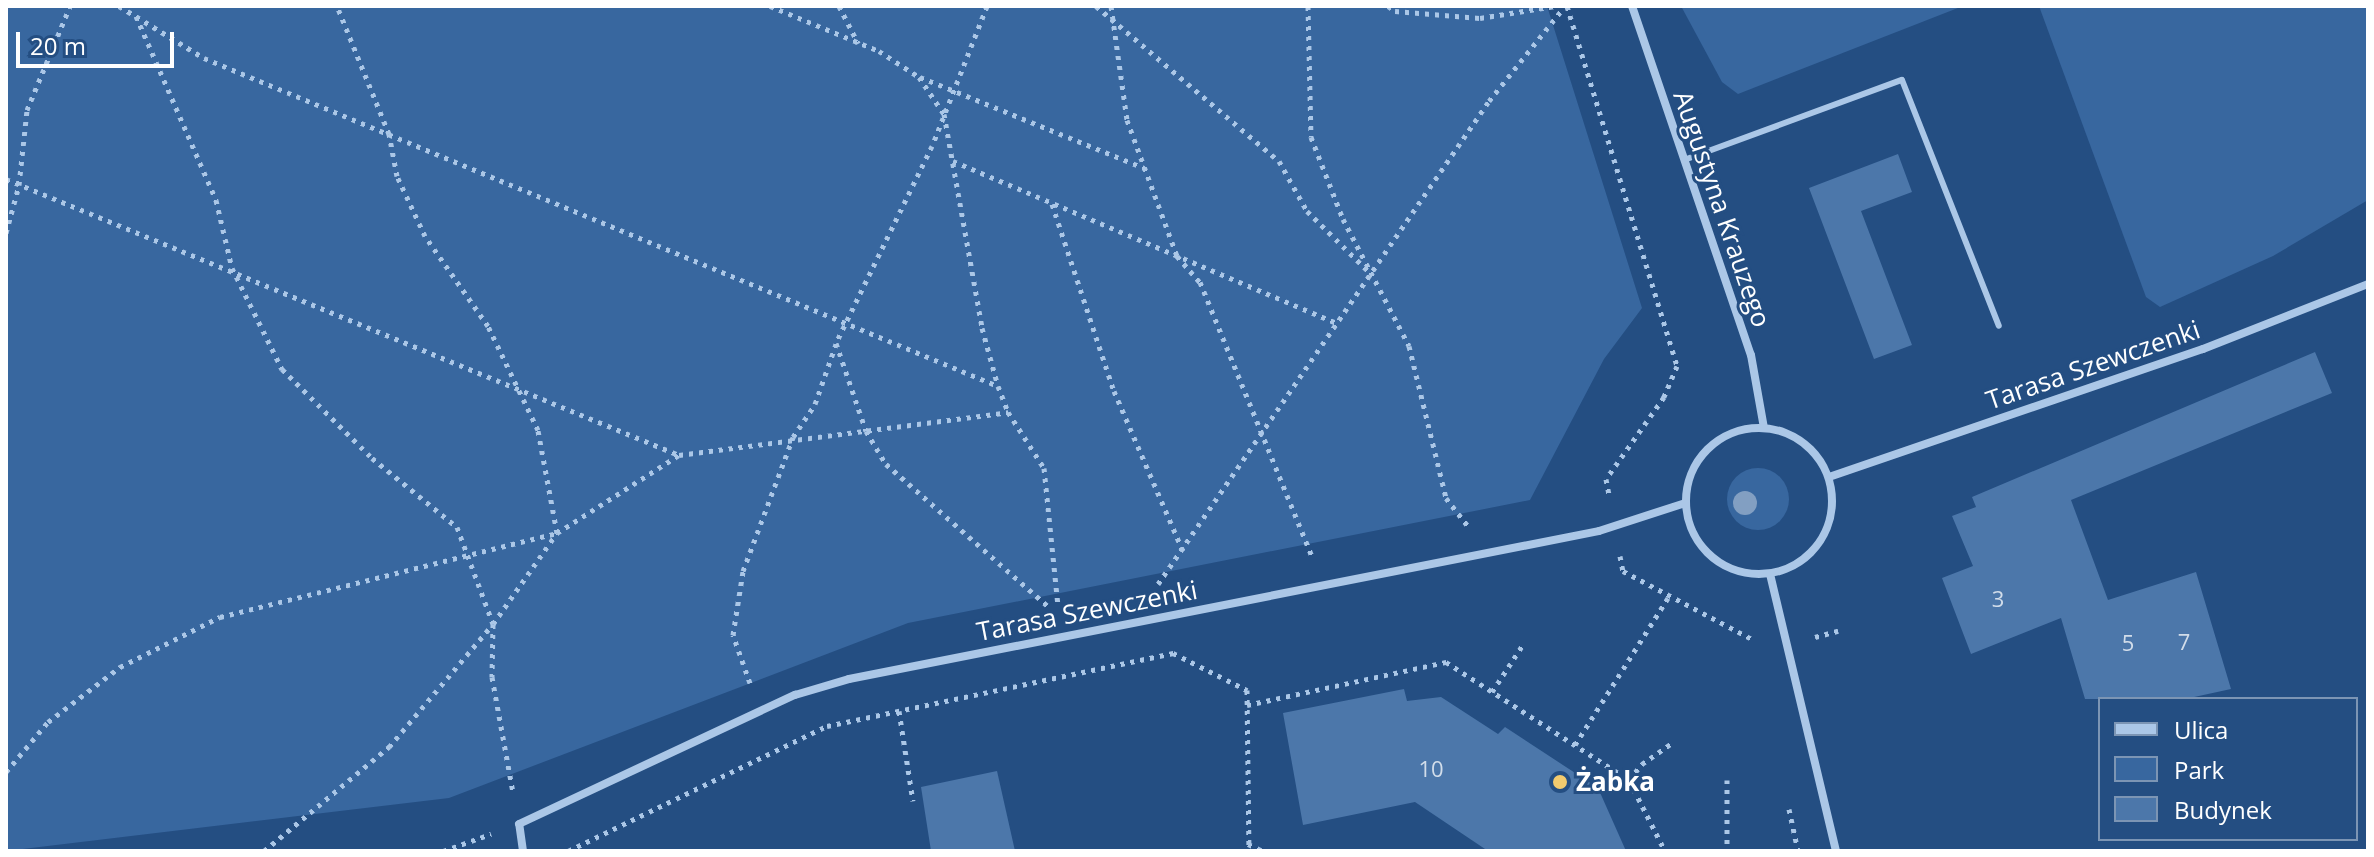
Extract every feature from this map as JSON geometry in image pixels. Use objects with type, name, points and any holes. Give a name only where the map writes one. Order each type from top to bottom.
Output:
[{"type":"street","name":"Augustyna Krauzego","points":[[1632,6],[1751,355],[1764,428]]},
{"type":"street","name":"Tarasa Szewczenki","points":[[1829,477],[2203,349],[2368,284]]},
{"type":"street","points":[[1764,428],[1804,443],[1829,477],[1828,528],[1815,550],[1794,566],[1770,574],[1745,574],[1713,557],[1691,528],[1685,503],[1689,479],[1718,440],[1764,428]]},
{"type":"street","name":"Tarasa Szewczenki","points":[[519,824],[760,712],[849,679],[1599,531],[1685,503]]},
{"type":"street","points":[[1770,574],[1836,851]]},
{"type":"street","points":[[519,824],[523,851]]},
{"type":"lane","points":[[1684,160],[1902,80],[1999,326]]},
{"type":"path","points":[[6,233],[19,185],[27,110],[70,6]]},
{"type":"path","points":[[119,6],[204,58],[998,386]]},
{"type":"path","points":[[264,851],[389,747],[493,624],[557,533],[538,430],[488,326],[425,236],[397,176],[389,134],[337,6]]},
{"type":"path","points":[[770,6],[858,43],[919,77],[955,87],[1145,168]]},
{"type":"path","points":[[839,6],[858,43]]},
{"type":"path","points":[[760,712],[733,635],[743,571],[793,437],[815,404],[842,323],[944,114],[987,6]]},
{"type":"path","points":[[1096,6],[1279,161],[1307,211],[1372,274]]},
{"type":"path","points":[[1111,6],[1127,120],[1177,256],[1200,282],[1324,585]]},
{"type":"path","points":[[1308,6],[1311,137],[1372,274],[1409,346],[1446,498],[1489,553]]},
{"type":"path","points":[[1388,6],[1395,11],[1480,18],[1555,6]]},
{"type":"path","points":[[1126,623],[1183,551],[1489,101],[1566,6]]},
{"type":"path","points":[[1566,6],[1677,366],[1664,397],[1606,479]]},
{"type":"path","points":[[136,16],[216,200],[232,268],[282,369],[372,458],[457,527],[468,554],[493,624],[492,677],[519,824],[443,851]]},
{"type":"path","points":[[836,343],[866,431],[886,464],[1059,615],[1044,468],[1008,412],[998,386],[982,328],[944,114],[919,77]]},
{"type":"path","points":[[953,161],[1338,324]]},
{"type":"path","points":[[6,179],[232,268],[679,455]]},
{"type":"path","points":[[1052,203],[1114,391],[1183,551]]},
{"type":"path","points":[[6,772],[48,722],[120,667],[220,617],[557,533],[679,455],[793,437],[866,431],[1008,412]]},
{"type":"path","points":[[1623,571],[1668,598],[1753,640]]},
{"type":"path","points":[[1575,745],[1668,598]]},
{"type":"path","points":[[1492,692],[1524,643]]},
{"type":"path","points":[[568,851],[827,726],[1173,653],[1247,690],[1248,847],[1263,851]]},
{"type":"path","points":[[1247,705],[1446,662],[1629,780],[1665,851]]},
{"type":"path","points":[[899,711],[913,801]]},
{"type":"path","points":[[1629,780],[1642,764],[1672,743]]},
{"type":"path","points":[[1727,780],[1727,851]]},
{"type":"green space","points":[[6,6],[1547,6],[1642,308],[1604,359],[1530,500],[908,623],[449,798],[6,851]]},
{"type":"green space","points":[[1681,6],[1963,6],[1738,94],[1722,82]]},
{"type":"green space","points":[[2039,6],[2368,6],[2368,200],[2273,256],[2160,307],[2146,297]]},
{"type":"green space","points":[[1752,468],[1764,468],[1780,477],[1787,487],[1787,511],[1780,521],[1764,530],[1752,530],[1732,516],[1727,505],[1727,493],[1741,473]]},
{"type":"building","points":[[1898,154],[1912,192],[1861,211],[1912,345],[1874,359],[1809,188]]},
{"type":"building","points":[[2315,352],[2332,393],[2071,500],[2108,600],[2196,572],[2231,689],[2194,697],[2085,699],[2061,618],[1971,654],[1942,578],[1973,566],[1952,516],[1976,507],[1972,497]]},
{"type":"building","points":[[1404,689],[1407,701],[1441,697],[1498,734],[1505,727],[1598,788],[1626,851],[1488,851],[1415,802],[1303,825],[1283,713]]},
{"type":"building","points":[[997,771],[1015,851],[931,851],[921,787]]},
{"type":"place","name":"Żabka","points":[[1560,782]]}]
